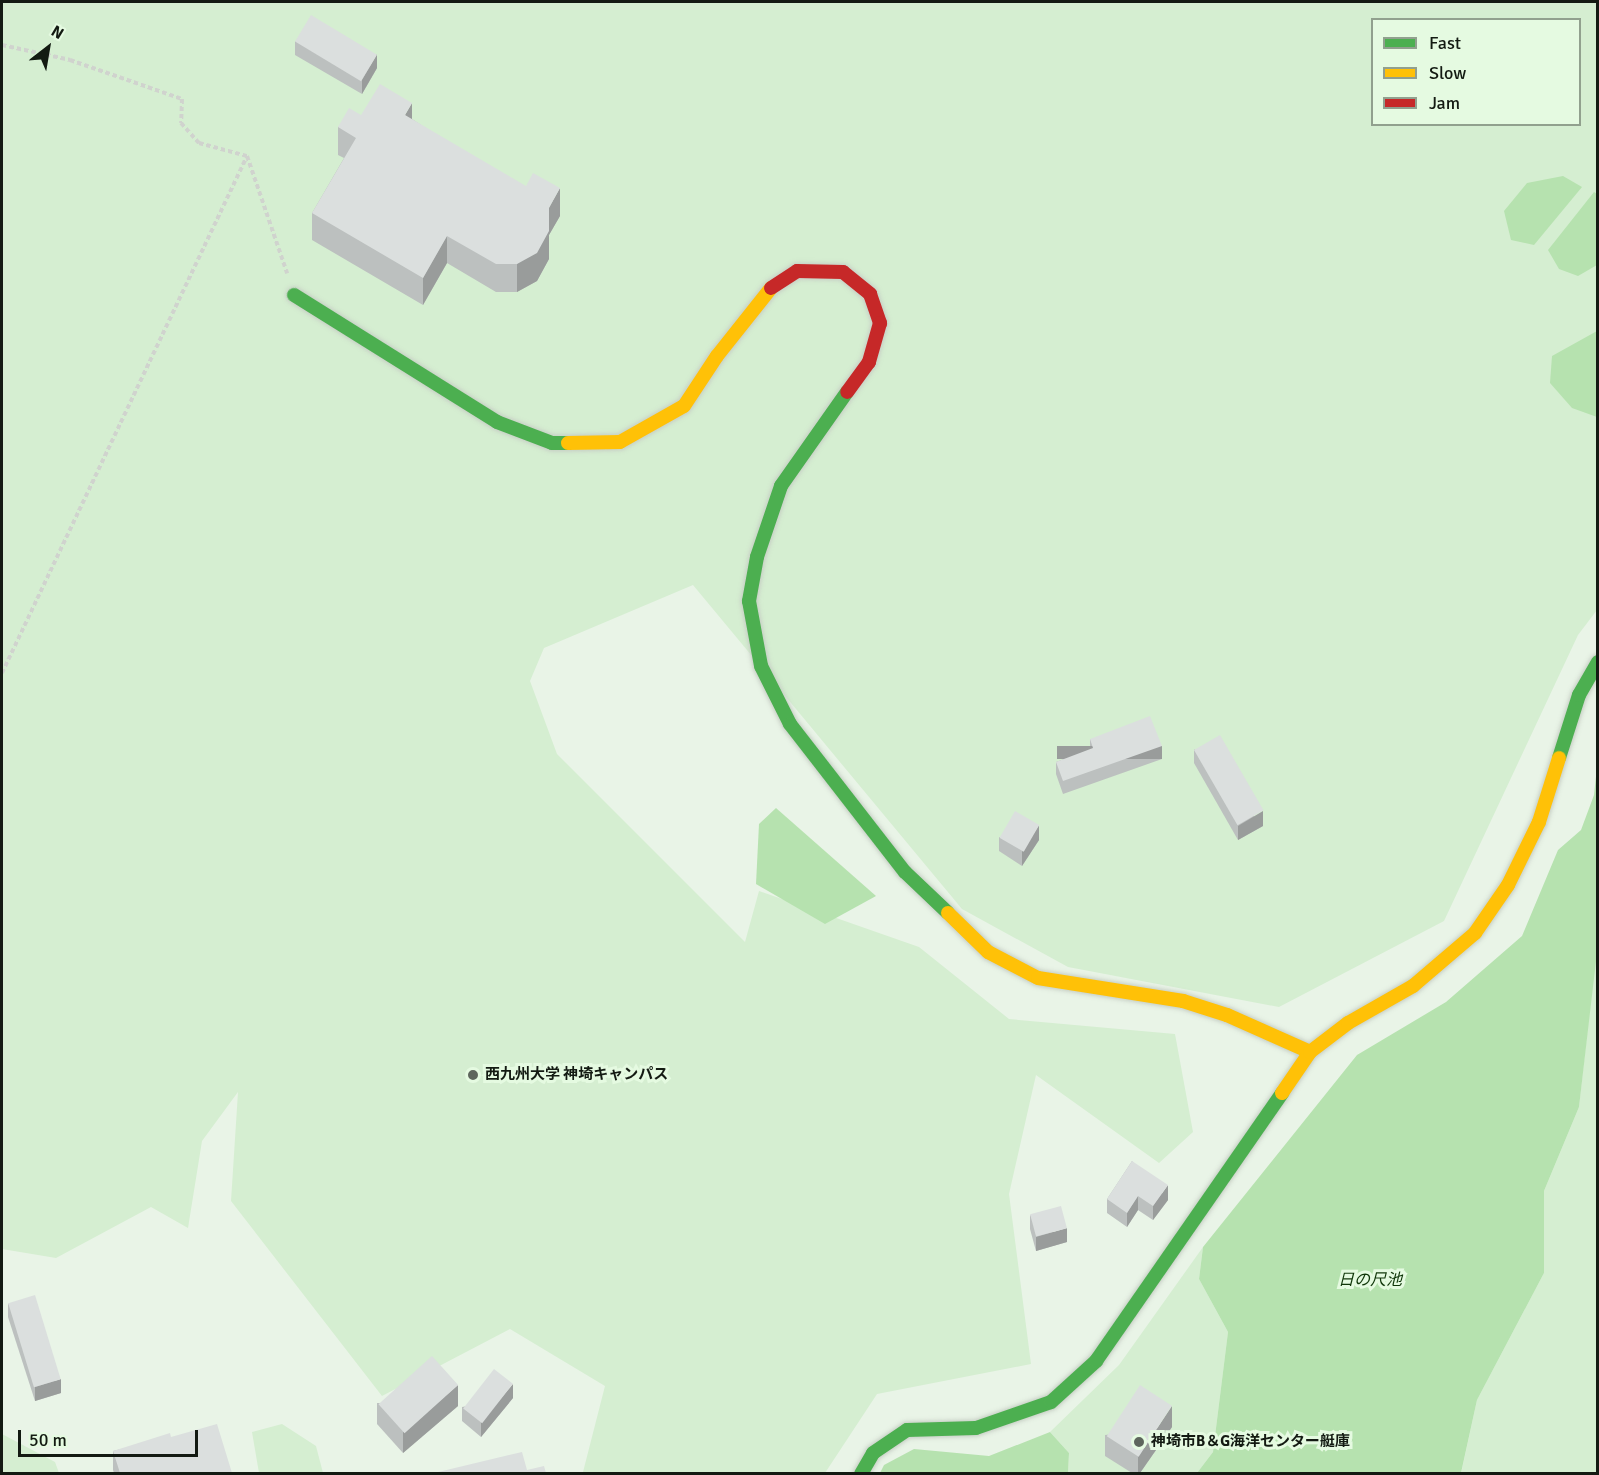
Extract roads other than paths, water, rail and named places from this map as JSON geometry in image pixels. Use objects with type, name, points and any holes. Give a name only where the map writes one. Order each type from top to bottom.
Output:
[{"type":"street","points":[[294,295],[497,422],[552,443],[620,441],[684,406],[717,356],[770,289],[797,271],[843,272],[870,294],[880,323],[869,362],[781,486],[757,557],[749,601],[761,666],[790,724],[905,872],[988,952],[1038,978],[1183,1001],[1310,1052]]},
{"type":"street","points":[[861,1473],[873,1453],[907,1430],[976,1428],[1051,1402],[1096,1361],[1310,1052],[1348,1023],[1413,986],[1476,933],[1508,885],[1539,822],[1579,695],[1598,662]]},
{"type":"water","points":[[1563,176],[1582,187],[1534,245],[1511,240],[1504,211],[1527,183]]},
{"type":"water","points":[[1594,192],[1597,194],[1597,265],[1578,276],[1559,269],[1548,250]]},
{"type":"water","points":[[1597,331],[1597,417],[1572,408],[1550,383],[1552,356]]},
{"type":"water","name":"日の尺池","points":[[1597,767],[1598,944],[1579,1107],[1544,1191],[1544,1273],[1477,1400],[1461,1473],[1197,1473],[1213,1452],[1228,1332],[1199,1279],[1203,1247],[1357,1055],[1446,1002],[1522,936],[1558,850],[1581,830],[1594,795]]},
{"type":"water","points":[[776,808],[876,896],[825,924],[756,884],[759,824]]},
{"type":"water","points":[[1050,1432],[1069,1453],[1068,1473],[880,1473],[884,1465],[914,1449],[989,1456]]},
{"type":"place","name":"西九州大学 神埼キャンパス","points":[[473,1075]]},
{"type":"place","name":"神埼市B＆G海洋センター艇庫","points":[[1139,1442]]}]
